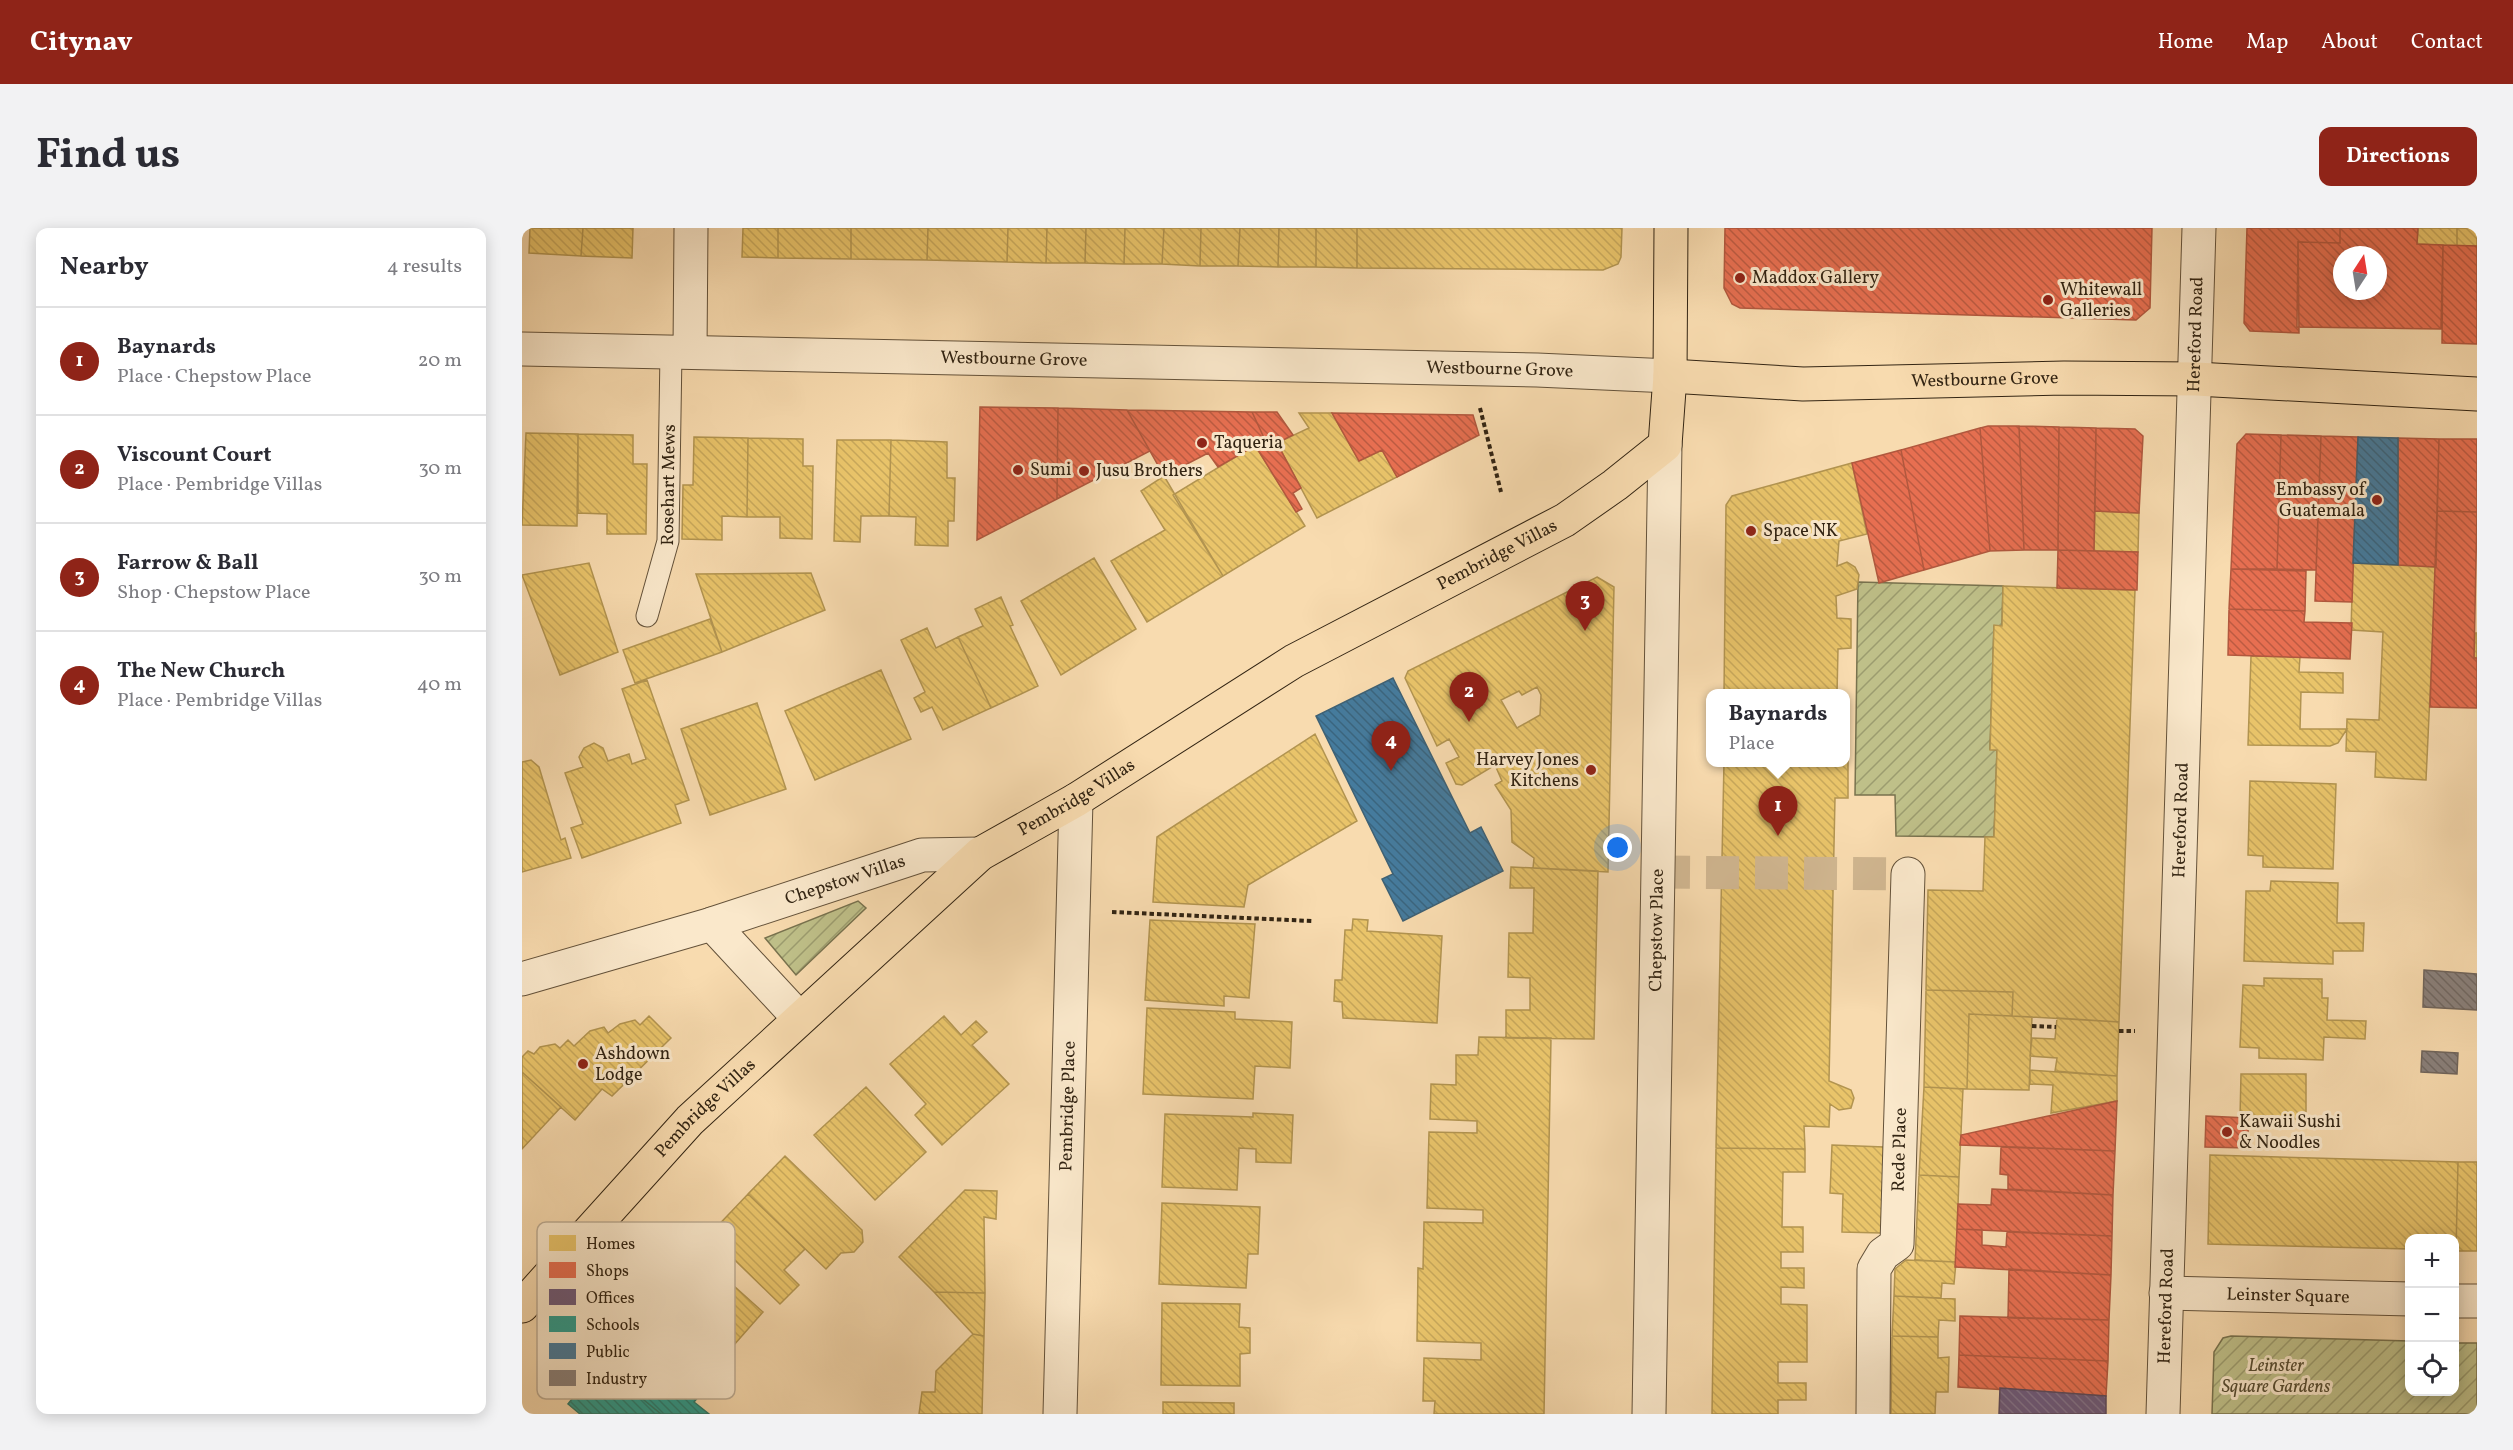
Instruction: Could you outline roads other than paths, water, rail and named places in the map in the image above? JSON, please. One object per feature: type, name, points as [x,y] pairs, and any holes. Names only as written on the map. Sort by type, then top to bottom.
[{"type":"main road","points":[[1665,445],[1670,376],[1671,228]]},
{"type":"main road","name":"Westbourne Grove","points":[[1670,376],[1803,384],[2088,377],[2477,394]]},
{"type":"main road","name":"Pembridge Villas","points":[[598,1222],[690,1120],[980,854],[1076,800],[1293,661],[1565,520],[1616,485],[1665,445]]},
{"type":"main road","name":"Pembridge Villas","points":[[522,1306],[537,1289]]},
{"type":"street","points":[[681,351],[691,228]]},
{"type":"street","name":"Hereford Road","points":[[2163,1414],[2199,228]]},
{"type":"street","name":"Westbourne Grove","points":[[522,349],[1537,370],[1670,376]]},
{"type":"street","name":"Chepstow Place","points":[[1649,1414],[1665,445]]},
{"type":"street","name":"Pembridge Place","points":[[1060,1414],[1076,800]]},
{"type":"street","name":"Chepstow Villas","points":[[522,980],[712,924],[922,855],[980,854]]},
{"type":"street","name":"Rede Place","points":[[1873,1414],[1874,1269],[1883,1254],[1897,1244],[1908,874]]},
{"type":"street","points":[[712,924],[799,1018]]},
{"type":"street","name":"Leinster Square","points":[[2166,1293],[2405,1299]]},
{"type":"street","points":[[2459,1300],[2477,1301]]},
{"type":"lane","name":"Rosehart Mews","points":[[647,616],[668,541],[681,351]]},
{"type":"tunnel","points":[[1657,872],[1908,874]]},
{"type":"place","name":"Maddox Gallery","points":[[1740,278]]},
{"type":"place","name":"Whitewall Galleries","points":[[2048,300]]},
{"type":"place","name":"Taqueria","points":[[1202,443]]},
{"type":"place","name":"Sumi","points":[[1018,470]]},
{"type":"place","name":"Jusu Brothers","points":[[1084,471]]},
{"type":"place","name":"Embassy of Guatemala","points":[[2377,500]]},
{"type":"place","name":"Space NK","points":[[1751,531]]},
{"type":"place","name":"Farrow & Ball","points":[[1585,631]]},
{"type":"place","name":"Viscount Court","points":[[1469,722]]},
{"type":"place","name":"Harvey Jones Kitchens","points":[[1591,770]]},
{"type":"place","name":"The New Church","points":[[1391,771]]},
{"type":"place","name":"Baynards","points":[[1778,836]]},
{"type":"place","name":"Ashdown Lodge","points":[[583,1064]]},
{"type":"place","name":"Kawaii Sushi & Noodles","points":[[2227,1132]]},
{"type":"park label","name":"Leinster Square Gardens","points":[[2276,1376]]}]
